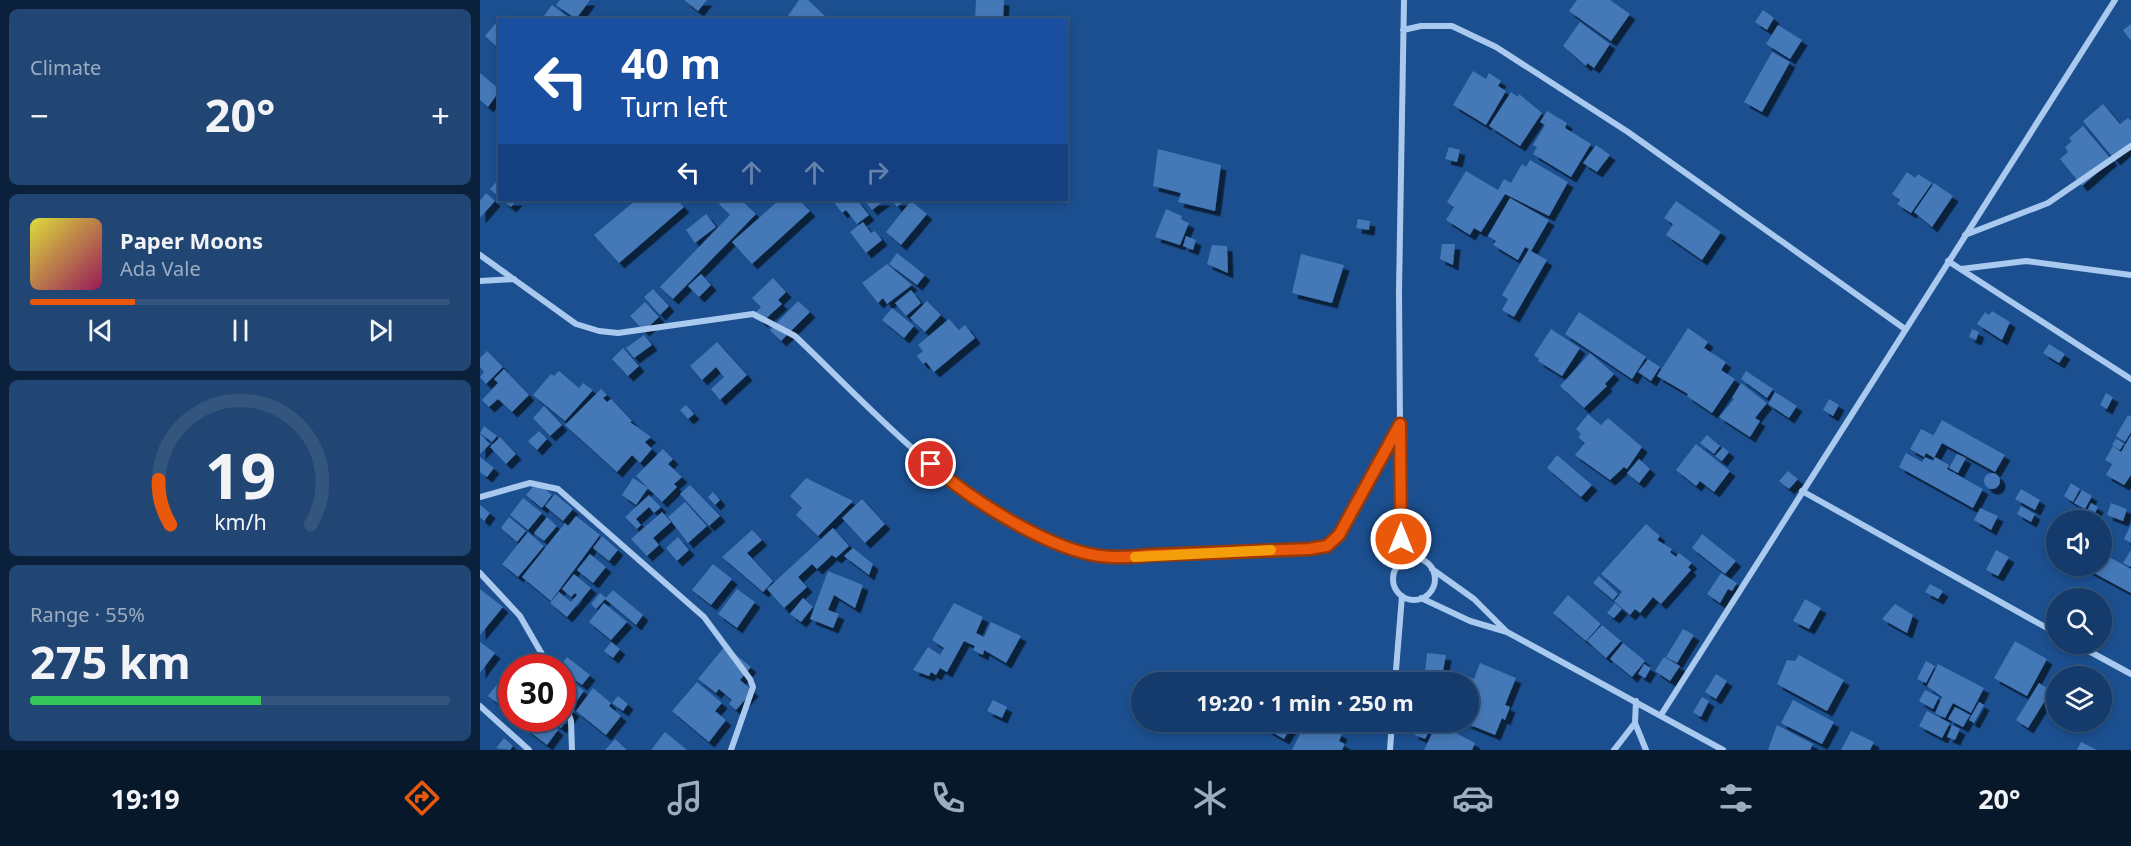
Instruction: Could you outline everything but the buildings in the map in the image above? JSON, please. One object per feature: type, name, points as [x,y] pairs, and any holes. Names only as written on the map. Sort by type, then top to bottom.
[{"type":"street","points":[[1404,0],[1399,291],[1401,562],[1393,579],[1397,591],[1402,596],[1414,600],[1421,598],[1432,590],[1434,576],[1432,569]]},
{"type":"street","points":[[1660,715],[2115,0]]},
{"type":"street","points":[[1403,30],[1421,26],[1452,26],[1496,46],[1628,132],[1905,329]]},
{"type":"street","points":[[1965,235],[2048,203],[2131,146]]},
{"type":"street","points":[[480,255],[576,324],[599,331],[618,333],[753,314],[776,324],[795,336],[948,480],[1022,527],[1069,548],[1097,556],[1126,558],[1327,546],[1348,523],[1369,478],[1400,424]]},
{"type":"street","points":[[1948,261],[2131,379]]},
{"type":"street","points":[[1961,269],[2026,261],[2131,275]]},
{"type":"street","points":[[480,281],[514,279]]},
{"type":"street","points":[[480,497],[530,483],[558,489],[704,617],[750,678],[753,687],[731,750]]},
{"type":"street","points":[[1802,491],[2046,627]]},
{"type":"street","points":[[1401,562],[1407,559],[1421,560],[1474,599],[1507,632]]},
{"type":"street","points":[[480,573],[520,615],[542,654]]},
{"type":"street","points":[[1396,672],[1402,596]]},
{"type":"street","points":[[1421,598],[1470,621],[1507,632],[1723,750]]},
{"type":"street","points":[[2094,654],[2131,674]]},
{"type":"street","points":[[1636,701],[1635,723],[1646,750]]},
{"type":"street","points":[[480,706],[529,750]]},
{"type":"street","points":[[1614,750],[1635,723]]},
{"type":"street","points":[[571,732],[572,750]]},
{"type":"street","points":[[1390,750],[1391,732]]},
{"type":"slow traffic","points":[[1135,557],[1271,550]]},
{"type":"route","points":[[931,464],[948,480],[1022,527],[1069,548],[1097,556],[1126,558],[1205,552],[1309,549],[1327,546],[1348,523],[1369,478],[1400,424],[1401,539]]}]
